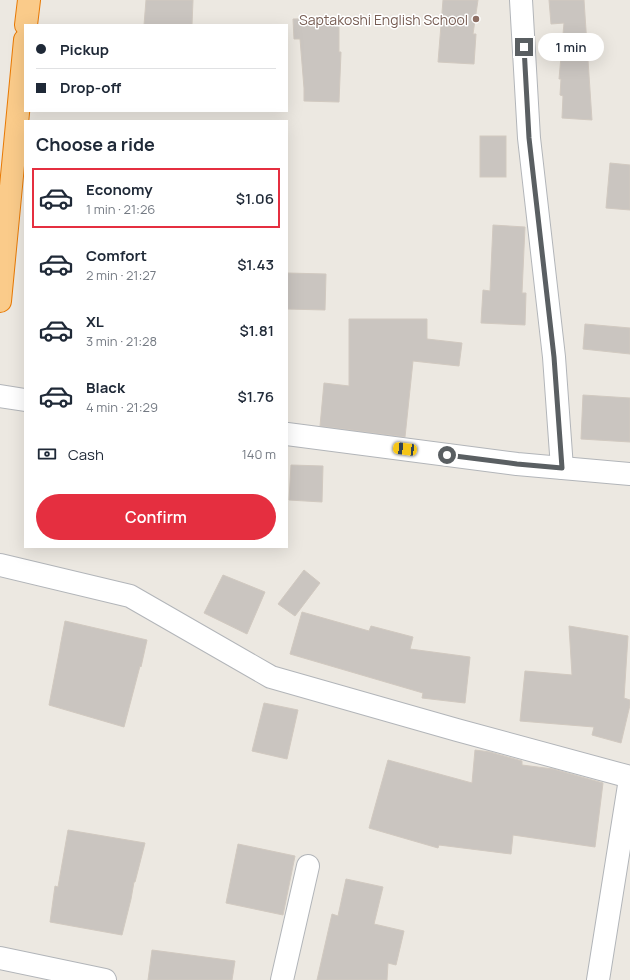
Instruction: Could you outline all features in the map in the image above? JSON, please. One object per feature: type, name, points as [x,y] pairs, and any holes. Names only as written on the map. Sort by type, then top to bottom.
[{"type":"highway","points":[[26,24],[29,0]]},
{"type":"highway","points":[[0,302],[1,279],[24,57]]},
{"type":"street","points":[[521,0],[529,138],[554,357],[562,468]]},
{"type":"street","points":[[0,396],[24,400]]},
{"type":"street","points":[[288,434],[517,464],[630,474]]},
{"type":"street","points":[[0,565],[130,596],[271,677],[630,778],[598,980]]},
{"type":"street","points":[[282,980],[308,866]]},
{"type":"street","points":[[0,958],[105,980]]},
{"type":"building","points":[[146,0],[193,0],[192,24],[144,24]]},
{"type":"building","points":[[443,0],[478,0],[473,34],[476,34],[474,64],[438,62]]},
{"type":"building","points":[[549,0],[584,0],[592,120],[562,118],[563,96],[560,95],[561,79],[559,79],[564,23],[551,24]]},
{"type":"building","points":[[339,18],[339,52],[341,52],[339,102],[304,101],[300,39],[294,39],[293,19]]},
{"type":"building","points":[[480,136],[506,136],[506,177],[480,177]]},
{"type":"building","points":[[610,163],[630,165],[630,210],[606,208]]},
{"type":"building","points":[[493,225],[525,227],[522,293],[526,293],[525,325],[481,323],[483,290],[490,291]]},
{"type":"building","points":[[288,273],[326,274],[325,310],[288,309]]},
{"type":"building","points":[[349,319],[427,319],[427,339],[462,343],[459,366],[413,361],[405,437],[320,426],[324,383],[349,386]]},
{"type":"building","points":[[585,324],[630,328],[630,354],[583,349]]},
{"type":"building","points":[[583,395],[630,398],[630,442],[581,439]]},
{"type":"building","points":[[291,465],[323,466],[322,502],[289,500]]},
{"type":"building","points":[[304,570],[320,583],[295,616],[278,604]]},
{"type":"building","points":[[223,575],[265,592],[247,634],[204,613]]},
{"type":"building","points":[[302,612],[369,631],[371,626],[413,637],[410,649],[470,657],[465,703],[422,698],[423,693],[290,654]]},
{"type":"building","points":[[65,621],[147,640],[124,727],[49,705]]},
{"type":"building","points":[[569,626],[628,636],[624,698],[630,700],[630,705],[621,743],[592,735],[594,727],[520,721],[525,671],[572,675]]},
{"type":"building","points":[[264,703],[298,710],[287,759],[252,751]]},
{"type":"building","points":[[475,750],[490,752],[522,761],[522,765],[553,769],[603,783],[595,847],[513,835],[511,854],[439,845],[438,848],[369,828],[388,760],[472,783]]},
{"type":"building","points":[[68,830],[145,843],[134,882],[122,935],[50,922],[55,886],[58,887]]},
{"type":"building","points":[[238,844],[295,856],[283,915],[226,903]]},
{"type":"building","points":[[346,879],[383,887],[374,924],[404,931],[396,965],[388,963],[387,980],[317,980],[332,914],[338,916]]},
{"type":"building","points":[[152,950],[235,961],[232,980],[148,980]]},
{"type":"place","name":"Saptakoshi English School","points":[[476,19]]},
{"type":"route","points":[[447,455],[562,468],[554,357],[529,138],[524,47]]}]
